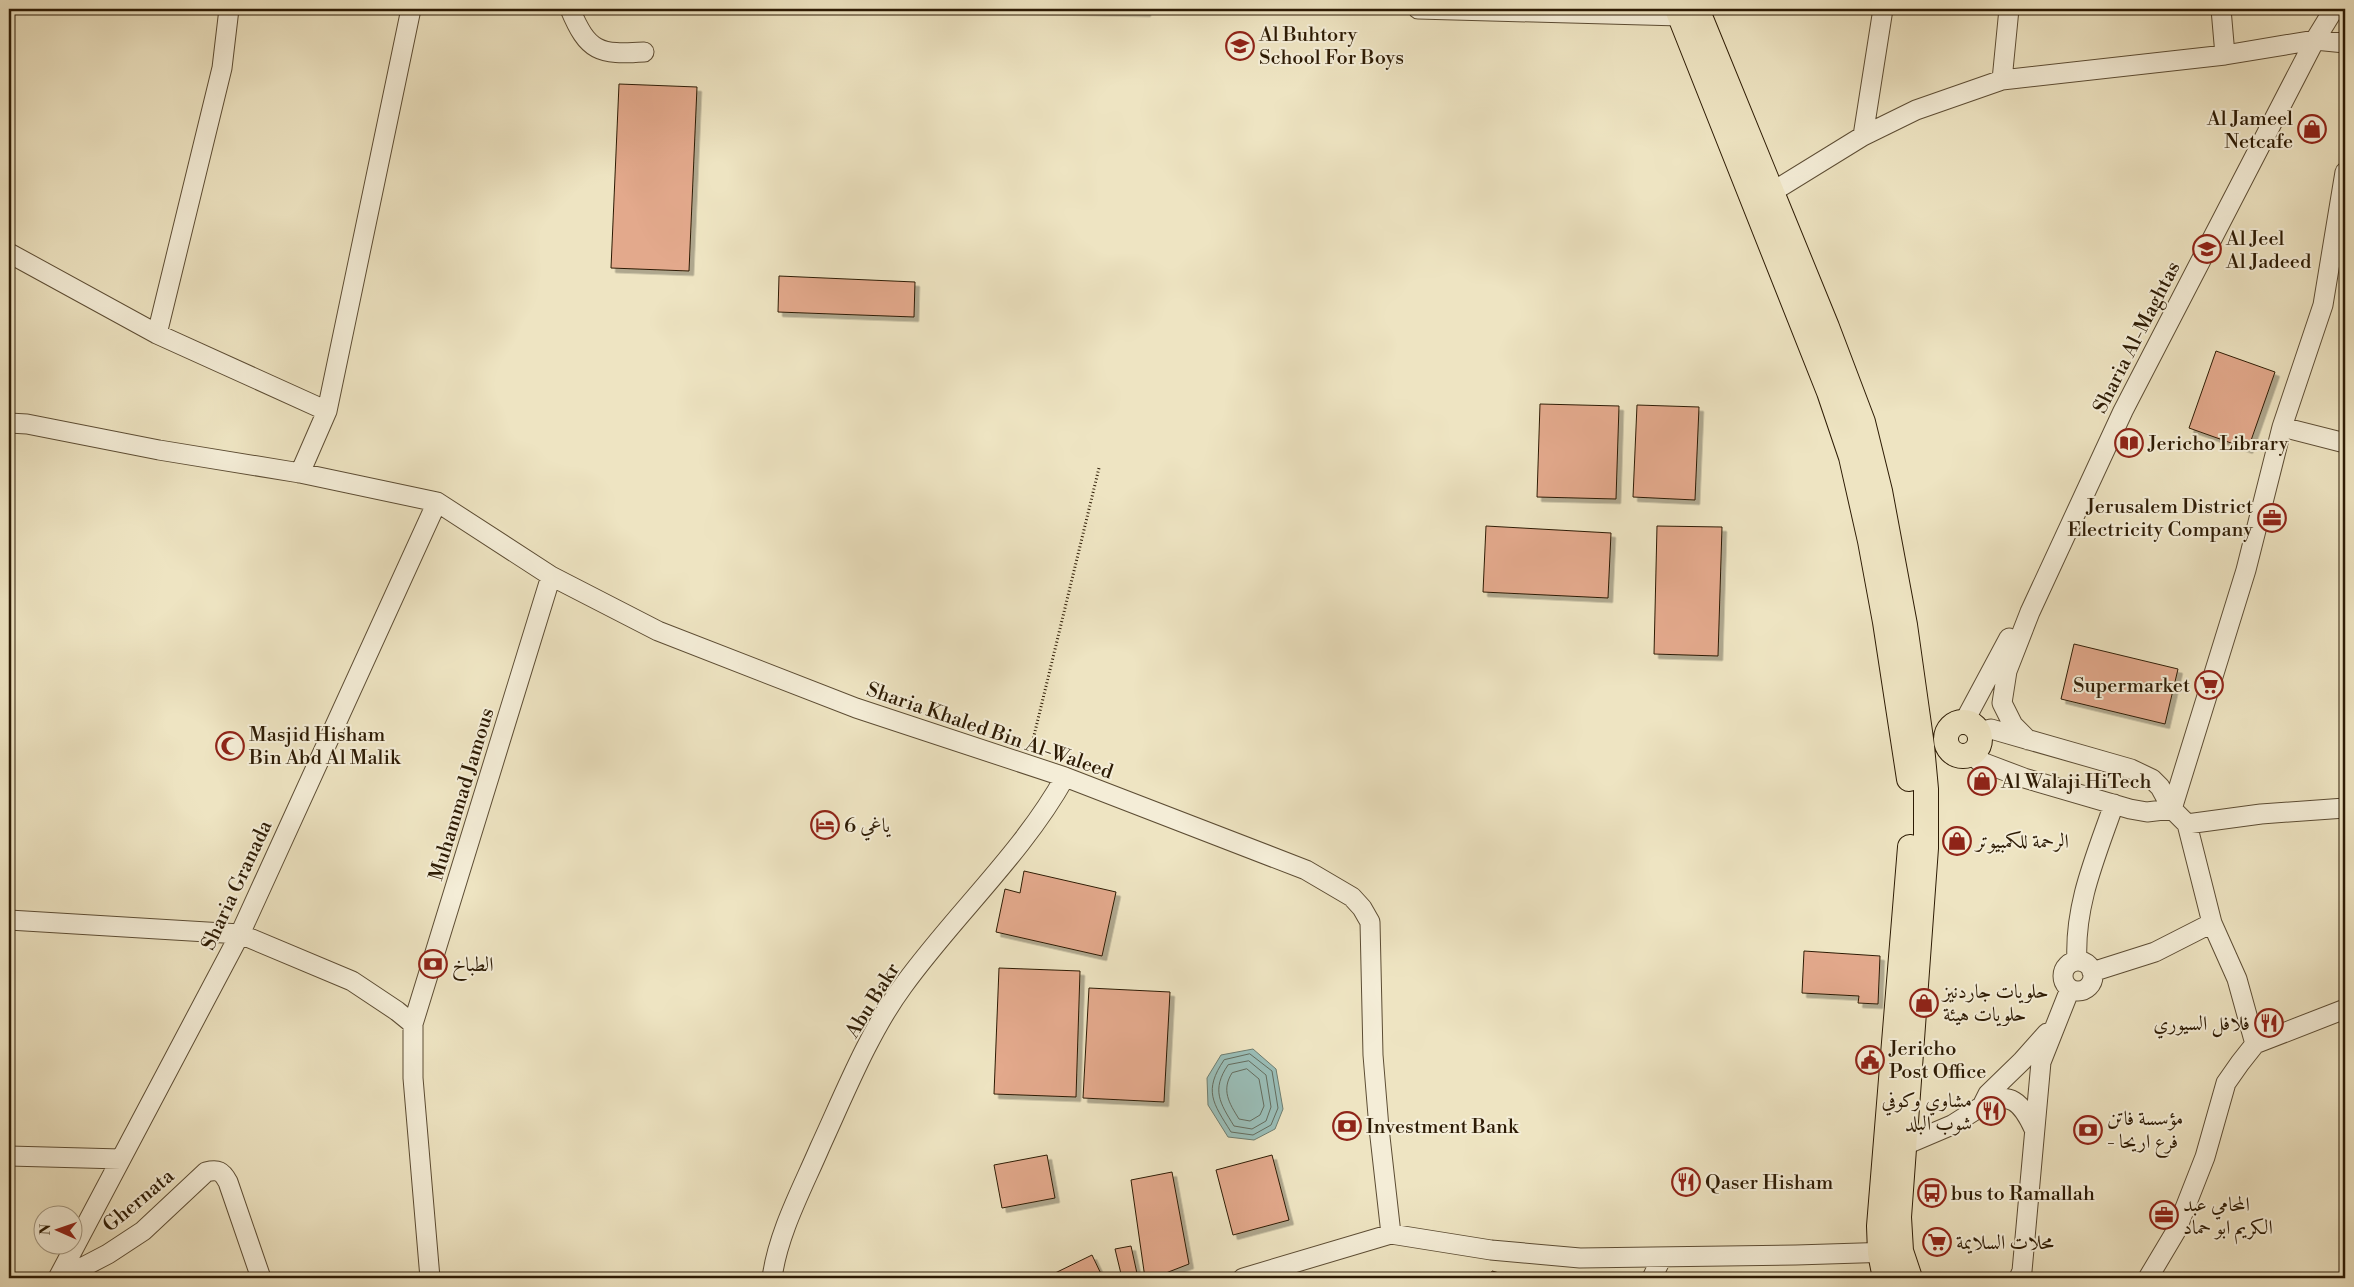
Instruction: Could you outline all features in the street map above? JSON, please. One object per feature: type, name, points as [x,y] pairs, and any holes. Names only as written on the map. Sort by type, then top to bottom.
[{"type":"main road","points":[[1684,11],[1772,192],[1827,327],[1862,422],[1880,491],[1905,625],[1913,747],[1909,776],[1910,842],[1879,1226],[1890,1252],[1910,1278]]},
{"type":"main road","points":[[1684,11],[1825,382],[1851,457],[1913,747],[1926,789],[1926,848],[1899,1217],[1885,1278]]},
{"type":"main road","points":[[1913,747],[1946,742],[1949,728],[1956,723],[1973,734]]},
{"type":"street","points":[[157,334],[222,68],[229,9]]},
{"type":"street","points":[[300,473],[327,411],[411,9]]},
{"type":"street","points":[[570,9],[588,41],[597,49],[613,54],[644,52]]},
{"type":"street","points":[[1418,9],[1684,11]]},
{"type":"street","points":[[1863,136],[1883,9]]},
{"type":"street","points":[[2002,80],[2009,9]]},
{"type":"street","points":[[2221,9],[2225,55]]},
{"type":"street","name":"Sharia Al-Maghtas","points":[[2004,710],[2002,703],[2004,684],[2030,612],[2123,411],[2315,40],[2334,9]]},
{"type":"street","points":[[1772,192],[1863,136],[1916,110],[2002,80],[2225,55],[2315,40],[2345,43]]},
{"type":"street","points":[[2172,809],[2246,570],[2282,427],[2323,305],[2344,196],[2345,172]]},
{"type":"street","points":[[9,253],[157,334],[327,411]]},
{"type":"street","name":"Sharia Khaled Bin Al-Waleed","points":[[9,423],[27,424],[159,450],[300,473],[437,502],[551,576],[658,631],[746,667],[856,708],[1066,777],[1306,870],[1352,897],[1362,908],[1370,922],[1373,1055],[1391,1234]]},
{"type":"street","points":[[2282,427],[2345,443]]},
{"type":"street","name":"Sharia Granada","points":[[60,1278],[240,934],[437,502]]},
{"type":"street","name":"Muhammad Jamous","points":[[430,1278],[413,1078],[413,1024],[551,576]]},
{"type":"street","name":"Sharia Al-Maghtas","points":[[1973,734],[2006,644],[2030,612]]},
{"type":"street","points":[[1973,734],[2004,710],[2013,725],[2028,740]]},
{"type":"street","points":[[1973,734],[1991,729],[2005,732],[2131,769],[2152,779],[2160,787],[2172,809],[2187,824],[2212,923],[2237,980],[2255,1044]]},
{"type":"street","points":[[1992,766],[1986,754],[1986,748],[1992,737],[2005,732]]},
{"type":"street","points":[[1973,734],[1979,761],[1992,766],[2024,778],[2147,812],[2172,809]]},
{"type":"street","name":"Abu Bakr","points":[[772,1278],[774,1261],[806,1179],[844,1095],[902,987],[1010,857],[1049,806],[1066,777]]},
{"type":"street","points":[[2077,961],[2076,938],[2080,905],[2114,804]]},
{"type":"street","points":[[2187,824],[2261,814],[2345,808]]},
{"type":"street","points":[[9,920],[240,934],[352,981],[383,1001],[413,1024]]},
{"type":"street","points":[[2092,972],[2155,952],[2212,923]]},
{"type":"street","points":[[2077,961],[2087,964],[2092,972],[2092,982],[2080,991],[2070,989],[2064,982],[2063,973],[2068,964],[2077,961]]},
{"type":"street","points":[[2019,1278],[2022,1271],[2041,1062],[2070,989]]},
{"type":"street","points":[[2148,1278],[2176,1231],[2206,1157],[2226,1084],[2255,1044],[2345,1009]]},
{"type":"street","points":[[1982,1106],[1988,1094],[2022,1061],[2057,1021]]},
{"type":"street","points":[[1884,1161],[1905,1144],[1952,1125],[1995,1098],[2006,1098],[2018,1104],[2026,1113],[2034,1129]]},
{"type":"street","points":[[9,1156],[121,1159]]},
{"type":"street","name":"Ghernata","points":[[60,1278],[108,1254],[143,1231],[206,1172],[216,1170],[223,1173],[228,1182],[261,1278]]},
{"type":"street","points":[[1244,1278],[1391,1234],[1491,1250],[1580,1258],[1890,1252]]},
{"type":"street","points":[[1652,1278],[1662,1257]]},
{"type":"path","points":[[1029,764],[1099,468]]},
{"type":"water","points":[[1253,1049],[1276,1069],[1283,1109],[1275,1129],[1254,1140],[1228,1137],[1208,1105],[1207,1078],[1221,1055]]},
{"type":"building","points":[[988,9],[1146,9],[1146,12]]},
{"type":"building","points":[[619,84],[697,87],[689,271],[611,268]]},
{"type":"building","points":[[779,276],[915,282],[914,317],[778,312]]},
{"type":"building","points":[[2216,351],[2275,372],[2248,449],[2189,428]]},
{"type":"building","points":[[1540,404],[1619,406],[1616,499],[1537,497]]},
{"type":"building","points":[[1637,405],[1699,407],[1695,500],[1633,497]]},
{"type":"building","points":[[1486,526],[1611,533],[1608,598],[1483,592]]},
{"type":"building","points":[[1657,526],[1722,527],[1718,656],[1654,654]]},
{"type":"building","points":[[2074,644],[2178,669],[2165,724],[2061,699]]},
{"type":"building","points":[[1024,871],[1116,892],[1102,956],[996,932],[1005,889],[1020,893]]},
{"type":"building","points":[[1804,951],[1880,956],[1878,1004],[1858,1003],[1859,996],[1802,993]]},
{"type":"building","points":[[999,968],[1080,971],[1076,1097],[994,1094]]},
{"type":"building","points":[[1089,988],[1170,992],[1164,1102],[1083,1098]]},
{"type":"building","points":[[1047,1155],[1055,1198],[1002,1208],[994,1165]]},
{"type":"building","points":[[1272,1155],[1289,1220],[1233,1235],[1216,1170]]},
{"type":"building","points":[[1172,1172],[1189,1264],[1153,1278],[1145,1278],[1131,1180]]},
{"type":"building","points":[[1131,1246],[1138,1278],[1122,1278],[1115,1249]]},
{"type":"building","points":[[1092,1255],[1103,1278],[1052,1278],[1051,1275]]},
{"type":"building","points":[[1492,1271],[1507,1275],[1506,1278],[1490,1278]]},
{"type":"building","points":[[1709,1274],[1709,1278],[1664,1278],[1664,1277]]},
{"type":"place","name":"Al Buhtory School For Boys","points":[[1240,46]]},
{"type":"place","name":"Al Jameel Netcafe","points":[[2312,129]]},
{"type":"place","name":"Al Jeel Al Jadeed","points":[[2207,249]]},
{"type":"place","name":"Jericho Library","points":[[2129,443]]},
{"type":"place","name":"Jerusalem District Electricity Company","points":[[2272,518]]},
{"type":"place","name":"Supermarket","points":[[2209,685]]},
{"type":"place","name":"Masjid Hisham Bin Abd Al Malik","points":[[230,746]]},
{"type":"place","name":"Al Walaji HiTech","points":[[1982,781]]},
{"type":"place","name":"ياغي 6","points":[[825,825]]},
{"type":"place","name":"الرحمة للكمبيوتر","points":[[1957,841]]},
{"type":"place","name":"الطباخ","points":[[433,964]]},
{"type":"place","name":"حلويات جاردنيز حلويات هيئة","points":[[1924,1003]]},
{"type":"place","name":"فلافل السيوري","points":[[2269,1023]]},
{"type":"place","name":"Jericho Post Office","points":[[1870,1060]]},
{"type":"place","name":"مشاوي وكوفي شوب البلد","points":[[1991,1111]]},
{"type":"place","name":"Investment Bank","points":[[1347,1126]]},
{"type":"place","name":"مؤسسة فاتن - فرع اريحا","points":[[2088,1130]]},
{"type":"place","name":"Qaser Hisham","points":[[1686,1182]]},
{"type":"place","name":"bus to Ramallah","points":[[1932,1193]]},
{"type":"place","name":"المحامي عبد الكريم ابو حماد","points":[[2164,1215]]},
{"type":"place","name":"محلات السلايمة","points":[[1937,1242]]}]
